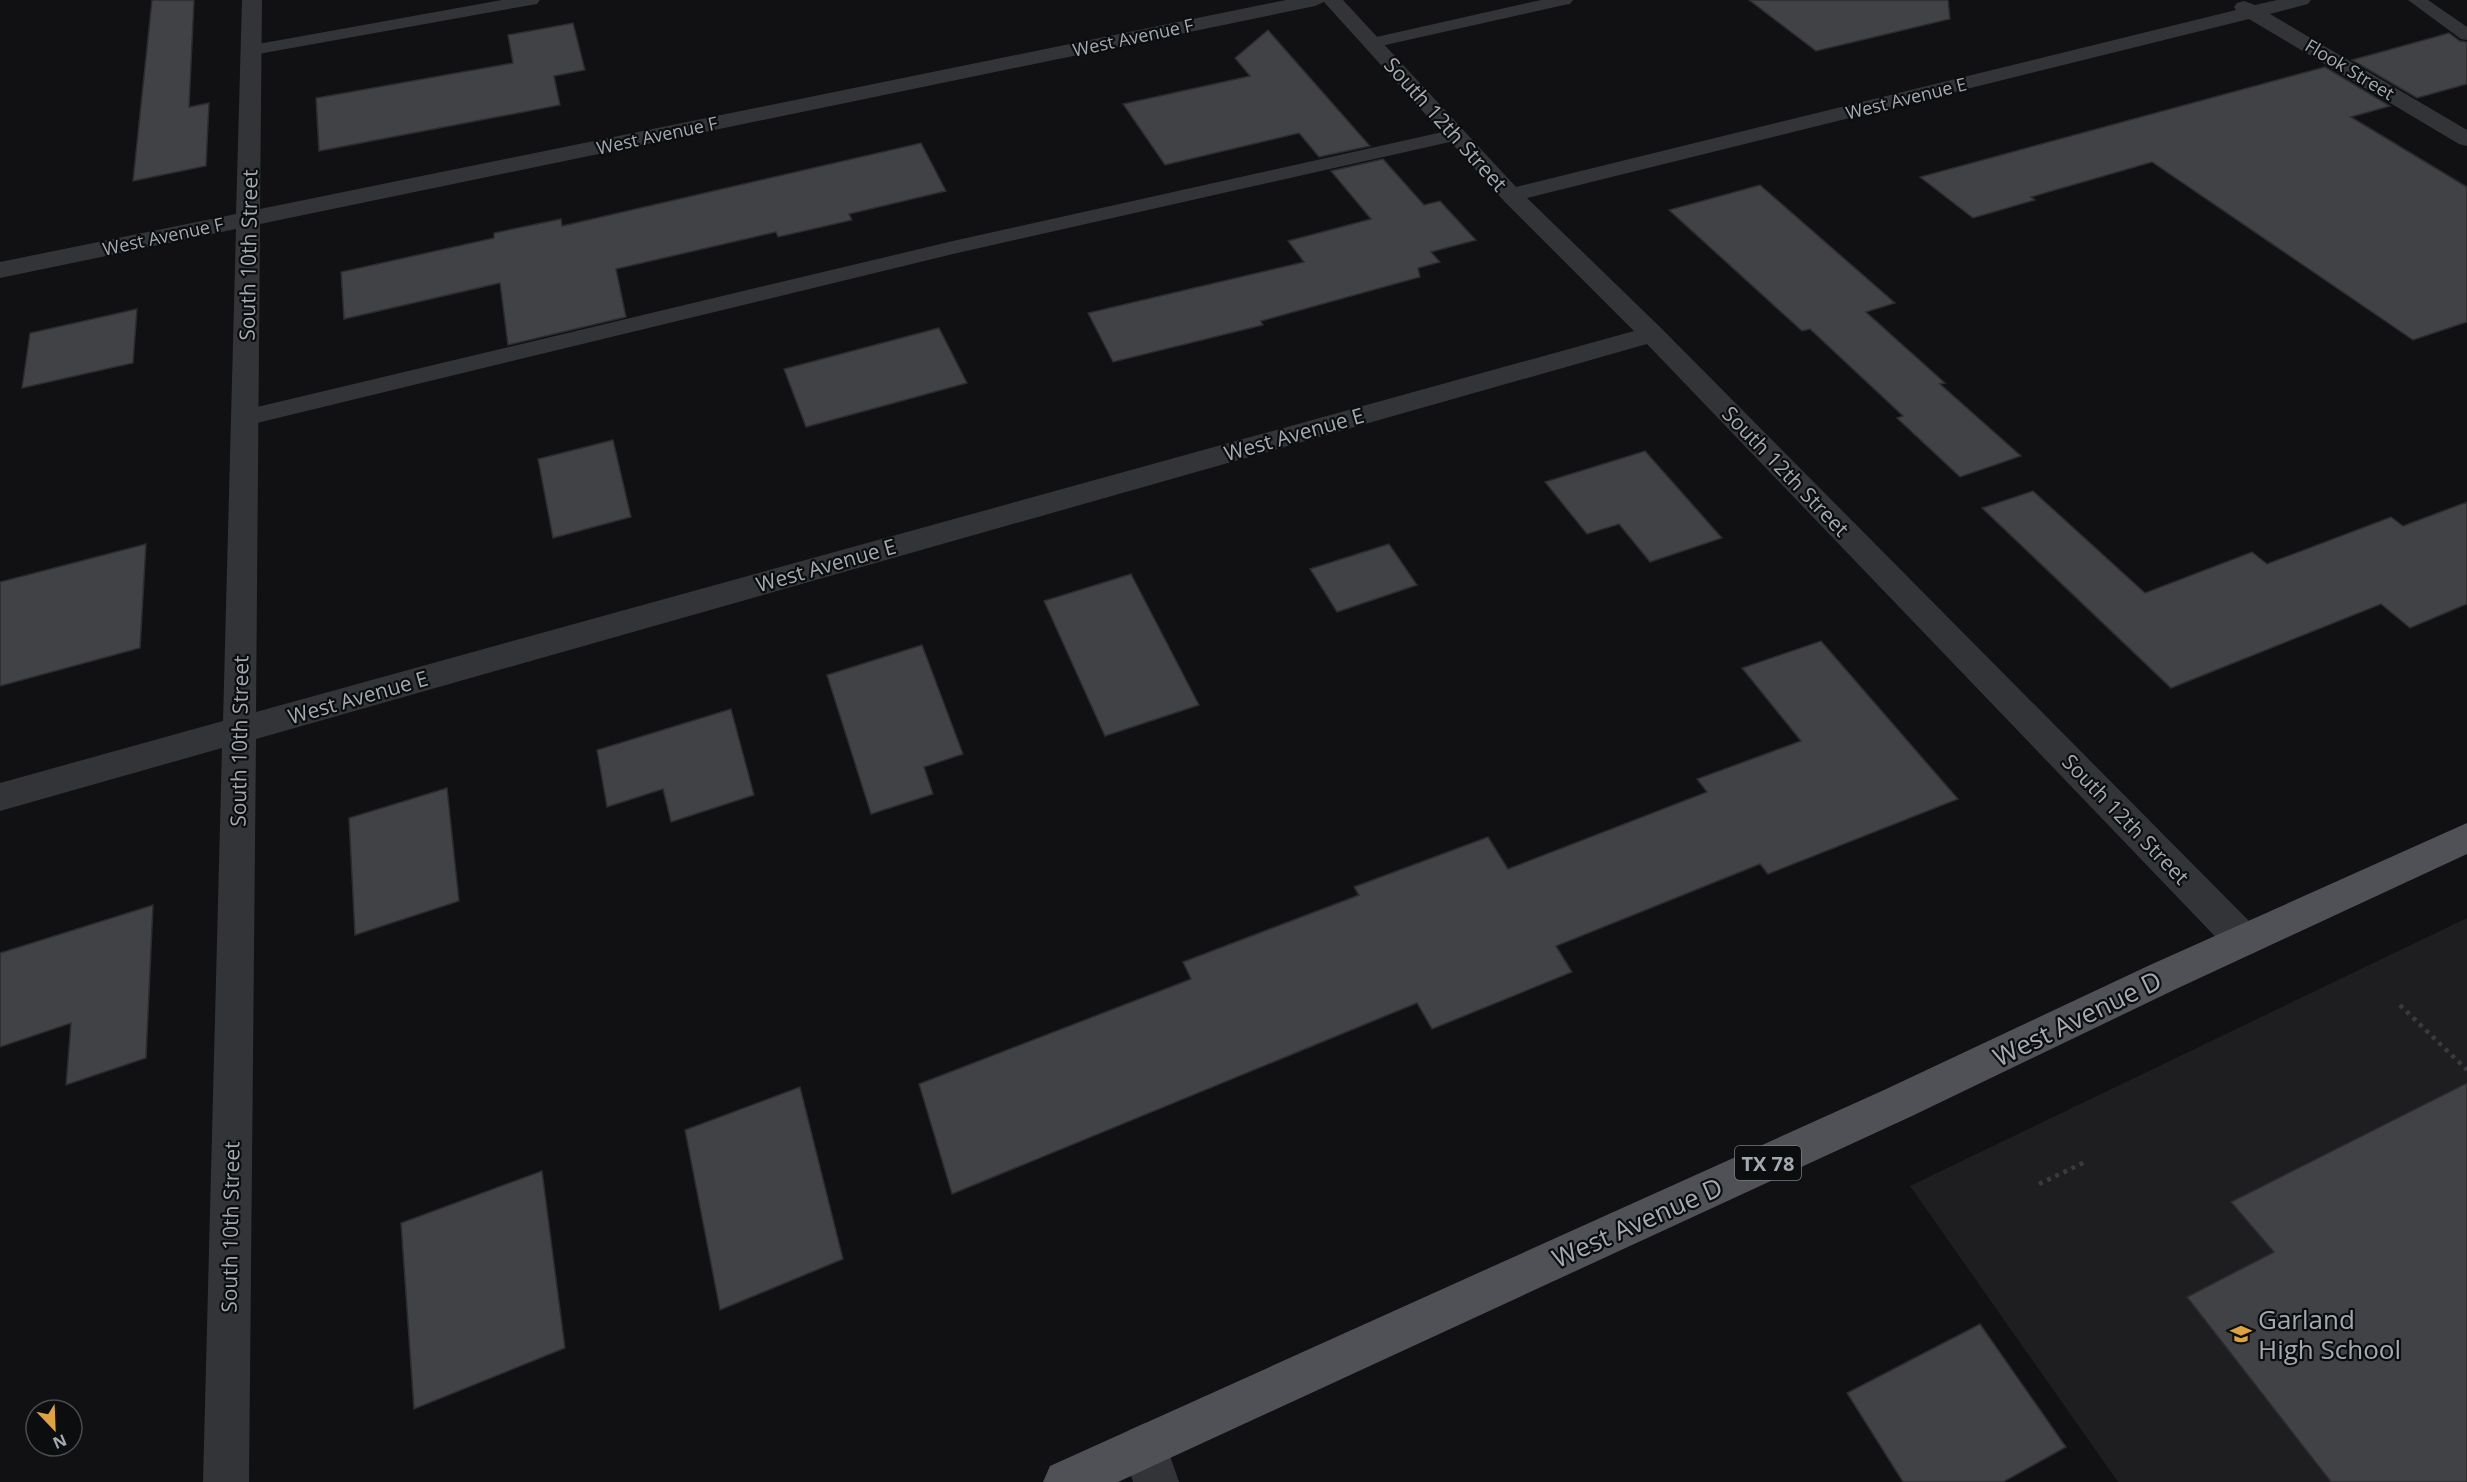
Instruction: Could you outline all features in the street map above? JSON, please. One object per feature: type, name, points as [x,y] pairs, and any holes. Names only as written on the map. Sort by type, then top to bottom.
[{"type":"main road","name":"West Avenue D","points":[[1066,1482],[1151,1464],[1915,1095],[2243,940],[2467,838]]},
{"type":"street","name":"South 10th Street","points":[[226,1482],[252,0]]},
{"type":"street","name":"West Avenue F","points":[[0,270],[1314,0]]},
{"type":"street","name":"South 12th Street","points":[[1332,0],[1511,195],[1652,334],[2243,940]]},
{"type":"street","name":"Flook Street","points":[[2232,0],[2467,139]]},
{"type":"street","name":"West Avenue E","points":[[1511,195],[2301,0]]},
{"type":"street","name":"West Avenue E","points":[[0,797],[1652,334]]},
{"type":"lane","points":[[252,50],[531,0]]},
{"type":"lane","points":[[1372,43],[1564,0]]},
{"type":"lane","points":[[2417,0],[2467,35]]},
{"type":"lane","points":[[245,418],[1134,205],[1456,135]]},
{"type":"path","points":[[2400,1005],[2467,1070]]},
{"type":"path","points":[[2039,1184],[2085,1162]]},
{"type":"shaded area","name":"Garland High School","points":[[2467,918],[2467,1482],[2118,1482],[1910,1186]]},
{"type":"building","points":[[152,0],[194,0],[189,107],[209,103],[206,166],[133,181]]},
{"type":"building","points":[[1749,0],[1948,0],[1950,19],[1816,51]]},
{"type":"building","points":[[573,23],[585,70],[554,76],[560,105],[319,151],[316,98],[513,63],[508,35]]},
{"type":"building","points":[[1268,30],[1370,146],[1319,157],[1299,133],[1165,165],[1123,104],[1250,76],[1235,58]]},
{"type":"building","points":[[2449,33],[2460,41],[2467,42],[2467,84],[2417,98],[2352,60]]},
{"type":"building","points":[[2325,67],[2390,106],[2351,117],[2467,187],[2467,322],[2413,340],[2152,162],[2031,197],[2035,200],[1973,218],[1920,177]]},
{"type":"building","points":[[921,143],[946,191],[849,214],[852,220],[778,237],[776,232],[616,269],[626,317],[508,345],[500,283],[344,319],[341,272],[494,238],[494,233],[561,219],[562,226]]},
{"type":"building","points":[[1383,159],[1424,205],[1440,201],[1476,240],[1431,252],[1440,262],[1418,268],[1420,277],[1261,321],[1263,325],[1113,362],[1088,313],[1304,262],[1288,241],[1371,219],[1331,171]]},
{"type":"building","points":[[1760,185],[1895,303],[1866,312],[1945,383],[1940,384],[2021,456],[1960,477],[1897,418],[1903,416],[1810,329],[1802,331],[1669,210]]},
{"type":"building","points":[[137,309],[133,363],[22,388],[30,333]]},
{"type":"building","points":[[939,328],[967,383],[806,427],[784,369]]},
{"type":"building","points":[[613,440],[631,517],[553,538],[538,459]]},
{"type":"building","points":[[1645,451],[1722,538],[1650,562],[1619,524],[1587,534],[1545,482]]},
{"type":"building","points":[[2033,491],[2145,593],[2252,552],[2267,564],[2391,517],[2403,526],[2467,502],[2467,604],[2410,628],[2381,604],[2171,688],[1982,508]]},
{"type":"building","points":[[146,544],[140,648],[0,686],[0,582]]},
{"type":"building","points":[[1389,544],[1417,585],[1337,612],[1310,569]]},
{"type":"building","points":[[1131,574],[1199,705],[1105,736],[1044,601]]},
{"type":"building","points":[[1821,641],[1958,799],[1768,874],[1760,864],[1556,946],[1572,972],[1432,1029],[1417,1003],[952,1194],[919,1084],[1191,979],[1183,962],[1359,895],[1354,887],[1488,837],[1508,869],[1707,792],[1697,779],[1801,741],[1742,668]]},
{"type":"building","points":[[922,645],[963,754],[924,767],[933,794],[871,814],[827,675]]},
{"type":"building","points":[[731,709],[754,795],[671,822],[663,789],[607,807],[597,750]]},
{"type":"building","points":[[447,788],[459,901],[355,935],[349,818]]},
{"type":"building","points":[[153,905],[146,1058],[66,1085],[71,1023],[0,1047],[0,953]]},
{"type":"building","name":"Garland High School","points":[[2467,1083],[2467,1482],[2331,1482],[2187,1297],[2274,1252],[2231,1202]]},
{"type":"building","points":[[800,1087],[843,1259],[720,1310],[685,1130]]},
{"type":"building","points":[[542,1171],[565,1348],[414,1409],[401,1223]]},
{"type":"building","points":[[1980,1324],[2066,1447],[2003,1482],[1903,1482],[1847,1393]]},
{"type":"place","name":"Garland High School","points":[[2241,1334]]}]
